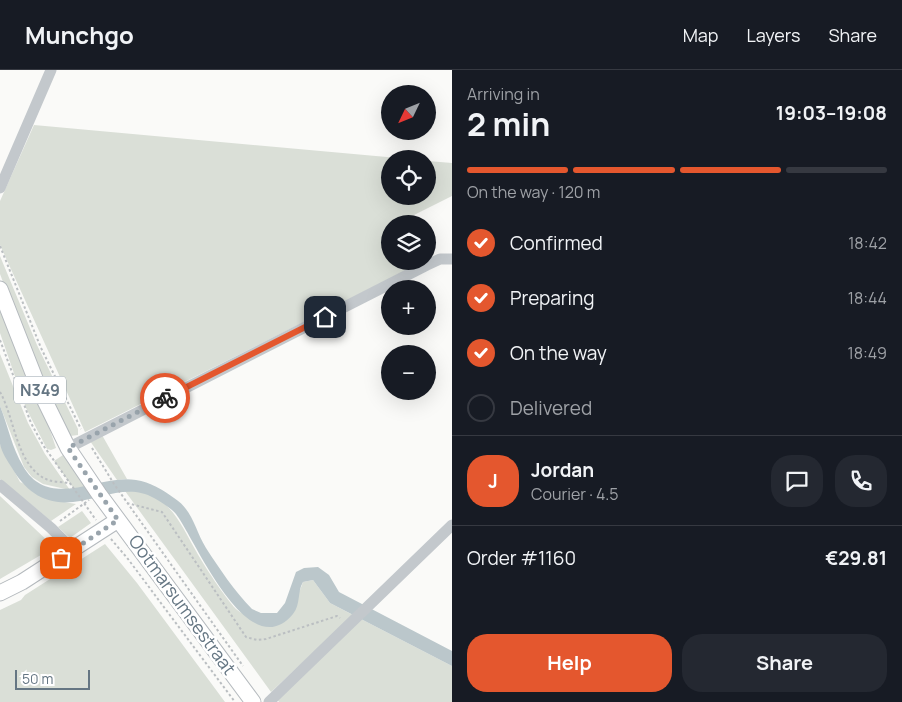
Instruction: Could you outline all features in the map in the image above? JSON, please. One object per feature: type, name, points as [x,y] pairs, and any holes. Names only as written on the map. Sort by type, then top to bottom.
[{"type":"main road","name":"N349","points":[[0,289],[40,391],[68,448]]},
{"type":"main road","name":"Ootmarsumsestraat","points":[[68,448],[118,520],[253,702]]},
{"type":"main road","points":[[0,593],[22,582],[74,550],[118,520]]},
{"type":"street","points":[[0,188],[51,70]]},
{"type":"street","points":[[68,448],[427,265],[440,259],[452,259]]},
{"type":"street","points":[[0,485],[74,550]]},
{"type":"street","points":[[269,702],[452,525]]},
{"type":"path","name":"Ootmarsumsestraat","points":[[0,246],[41,348],[86,439],[127,503],[246,670]]},
{"type":"path","name":"Ootmarsumsestraat","points":[[0,340],[31,422],[50,457],[83,504],[128,559],[235,702]]},
{"type":"path","points":[[0,392],[6,402],[28,462],[46,479],[68,483]]},
{"type":"path","points":[[127,503],[162,512],[246,636],[256,640],[284,635],[337,616],[353,621]]},
{"type":"path","points":[[51,528],[83,504]]},
{"type":"shaded area","points":[[34,125],[381,156],[381,205],[434,205],[414,215],[381,215],[381,270],[407,270],[387,280],[381,280],[381,283],[85,432],[0,245],[0,201]]},
{"type":"shaded area","points":[[436,162],[452,163],[452,196],[436,204]]},
{"type":"shaded area","points":[[0,256],[37,345],[78,429],[78,435],[70,436],[67,431],[26,343],[0,274]]},
{"type":"shaded area","points":[[0,311],[50,430],[56,448],[51,450],[47,449],[26,408],[0,333]]},
{"type":"shaded area","points":[[0,354],[28,423],[45,454],[70,490],[43,484],[32,477],[24,467],[0,406]]},
{"type":"shaded area","points":[[0,406],[19,459],[34,480],[47,487],[61,489],[122,479],[136,480],[156,487],[180,503],[190,514],[202,541],[216,564],[233,588],[252,609],[261,613],[277,613],[285,603],[296,572],[304,568],[318,567],[329,575],[339,592],[452,651],[452,666],[330,603],[313,580],[303,582],[293,614],[276,626],[258,625],[241,613],[225,594],[176,514],[169,507],[144,494],[134,492],[114,493],[73,502],[63,502],[45,499],[30,490],[17,476],[1,447]]},
{"type":"shaded area","points":[[102,435],[127,479],[117,480],[90,441]]},
{"type":"shaded area","points":[[0,444],[20,482],[64,502],[76,504],[51,521],[0,479]]},
{"type":"shaded area","points":[[63,455],[86,487],[74,489],[54,461]]},
{"type":"shaded area","points":[[125,491],[151,495],[170,509],[220,589],[236,609],[243,614],[271,625],[300,590],[303,582],[313,580],[330,603],[353,615],[271,692]]},
{"type":"shaded area","points":[[0,496],[51,544],[46,552],[0,579]]},
{"type":"shaded area","points":[[82,511],[91,523],[70,538],[58,527]]},
{"type":"shaded area","points":[[105,544],[137,583],[225,702],[0,702],[0,610],[21,600],[25,595]]},
{"type":"shaded area","points":[[361,619],[452,666],[452,702],[279,702],[277,699]]},
{"type":"way so far","points":[[61,558],[118,520],[68,448],[165,398]]},
{"type":"route","points":[[165,398],[325,317]]}]
